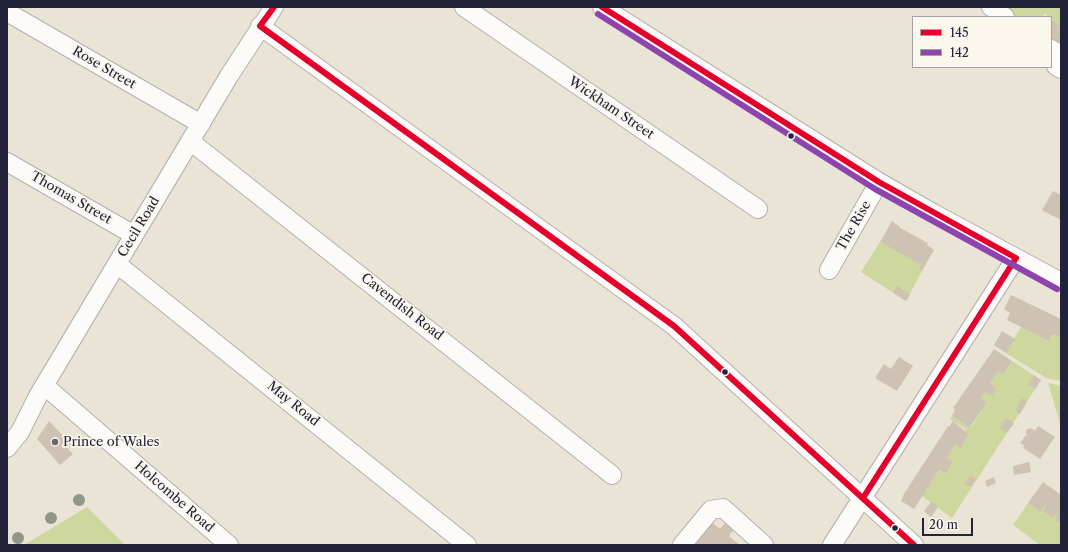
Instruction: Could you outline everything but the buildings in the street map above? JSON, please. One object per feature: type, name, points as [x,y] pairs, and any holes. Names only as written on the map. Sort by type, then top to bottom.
[{"type":"street","name":"Cecil Road","points":[[7,448],[20,432],[45,386],[200,124],[260,26],[274,7]]},
{"type":"street","name":"Wickham Street","points":[[464,7],[758,209]]},
{"type":"street","points":[[602,7],[879,182],[1061,282]]},
{"type":"street","points":[[991,7],[1004,16]]},
{"type":"street","name":"Rose Street","points":[[7,12],[200,124]]},
{"type":"street","points":[[260,26],[681,333],[914,545]]},
{"type":"street","name":"Cavendish Road","points":[[190,141],[612,474]]},
{"type":"street","name":"Thomas Street","points":[[7,162],[134,235]]},
{"type":"street","name":"The Rise","points":[[829,270],[879,182]]},
{"type":"street","points":[[832,545],[1016,258]]},
{"type":"street","name":"May Road","points":[[117,264],[467,545]]},
{"type":"street","name":"Holcombe Road","points":[[45,386],[229,545]]},
{"type":"street","points":[[682,545],[711,510],[723,508],[764,545]]},
{"type":"green space","points":[[1007,7],[1061,7],[1061,26],[1052,19],[1052,16],[1045,14],[1043,16],[1014,16],[1005,10]]},
{"type":"green space","points":[[880,242],[921,265],[918,269],[922,271],[906,301],[861,272]]},
{"type":"green space","points":[[1021,327],[1052,334],[1061,338],[1061,381],[1046,378],[1006,353]]},
{"type":"green space","points":[[1012,361],[1041,380],[952,518],[922,496],[939,470],[946,474],[953,462],[947,458],[956,444],[961,447],[969,434],[965,431],[966,429],[950,419],[952,416],[971,427],[987,402],[981,398],[985,392],[992,396],[996,389],[990,384],[998,372],[1003,375]]},
{"type":"green space","points":[[1048,383],[1061,386],[1061,423],[1060,423]]},
{"type":"green space","points":[[1028,503],[1040,512],[1046,504],[1043,511],[1053,518],[1058,512],[1059,513],[1055,520],[1061,524],[1061,545],[1040,545],[1013,525]]},
{"type":"green space","points":[[87,507],[125,545],[24,545]]},
{"type":"transit line","name":"145","points":[[274,7],[260,26],[674,326],[914,545]]},
{"type":"transit line","name":"145","points":[[602,7],[879,182],[1016,258],[863,498]]},
{"type":"transit line","name":"142","points":[[598,14],[875,189],[1057,289]]},
{"type":"place","name":"Prince of Wales","points":[[55,442]]}]
